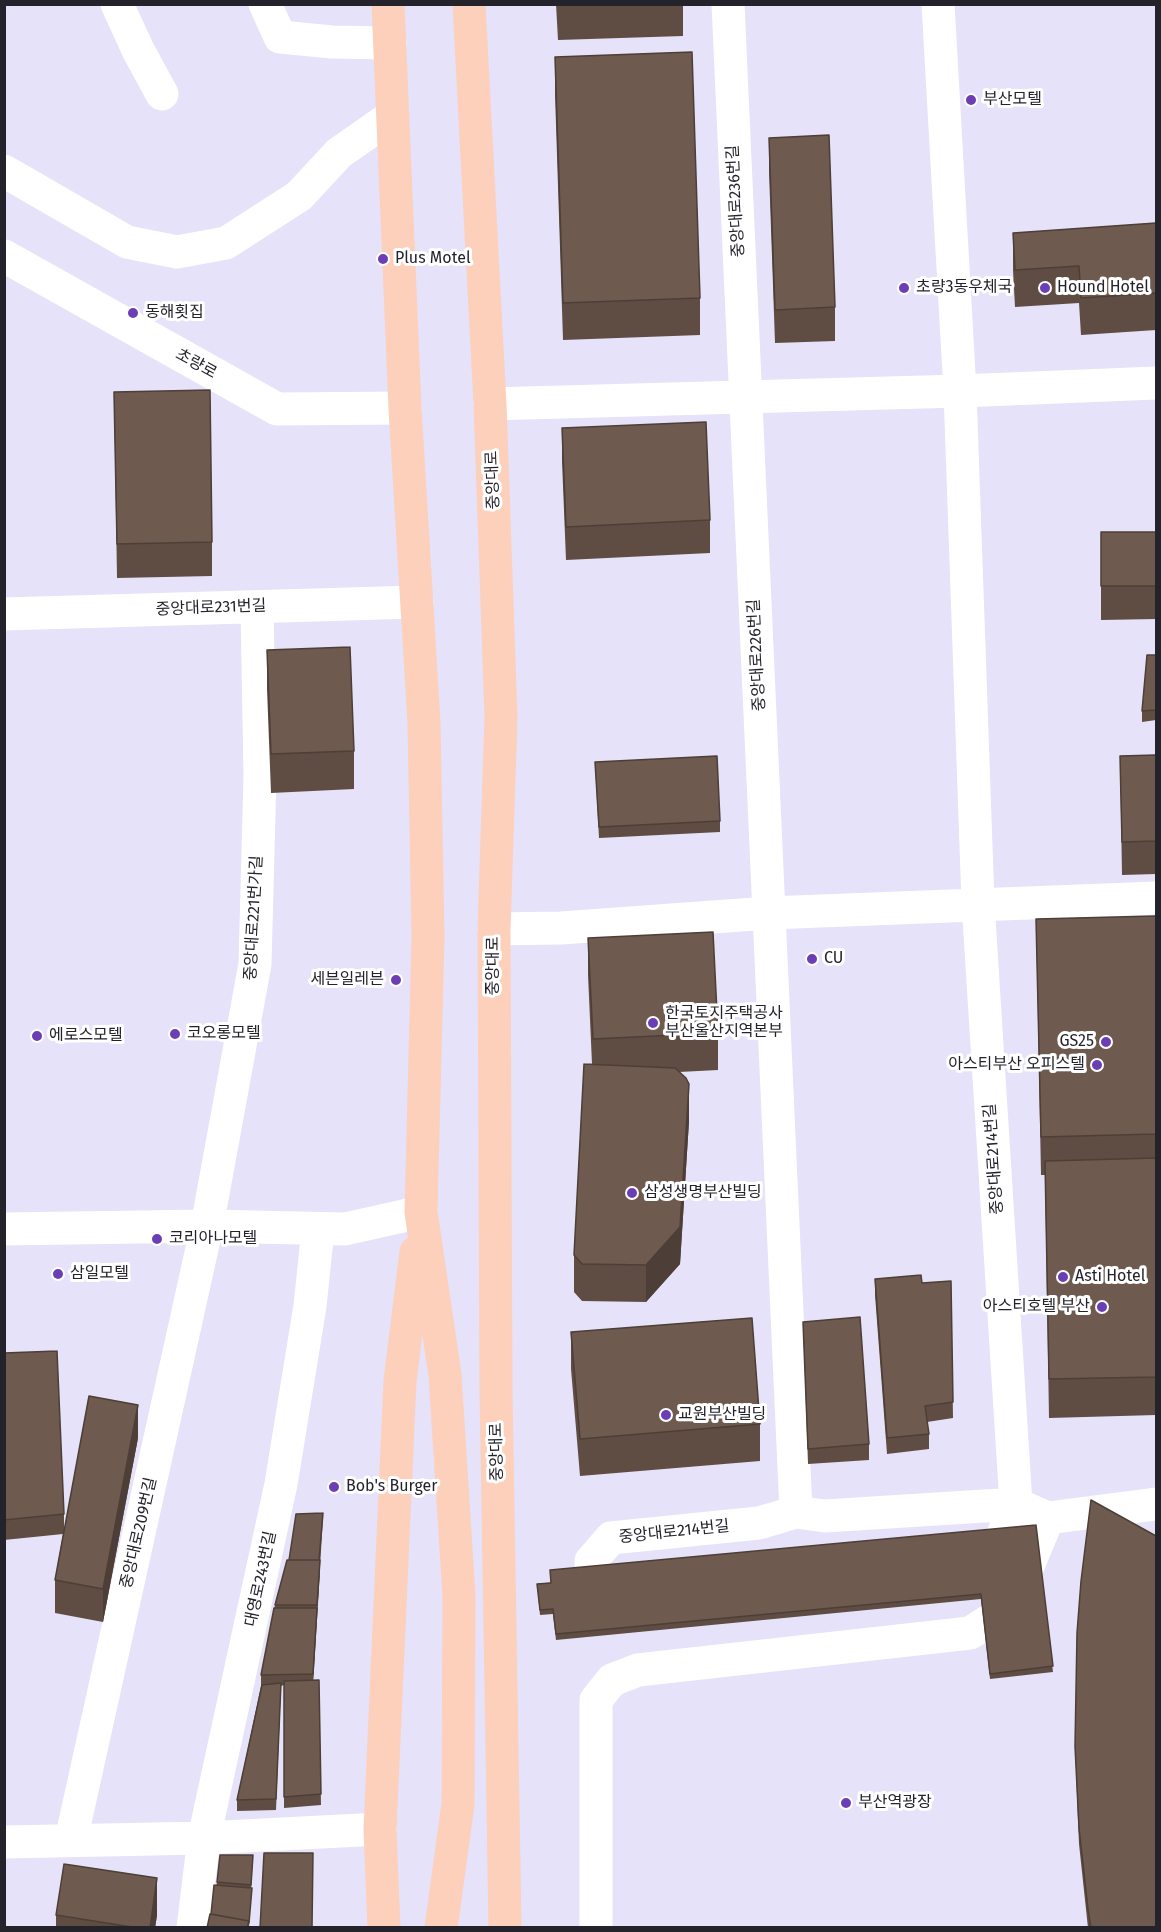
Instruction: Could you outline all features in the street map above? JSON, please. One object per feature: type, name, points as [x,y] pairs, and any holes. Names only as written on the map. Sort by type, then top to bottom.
[{"type":"main road","points":[[384,1928],[380,1829],[400,1381],[421,1212],[428,937],[424,723],[405,408],[388,4]]},
{"type":"main road","name":"중앙대로","points":[[469,4],[490,405],[501,717],[494,929],[496,1389],[505,1928]]},
{"type":"main road","points":[[421,1212],[445,1375],[459,1596],[458,1804],[441,1928]]},
{"type":"street","points":[[117,4],[162,94]]},
{"type":"street","points":[[265,4],[280,38],[390,44]]},
{"type":"street","name":"중앙대로236번길","points":[[728,4],[745,398]]},
{"type":"street","points":[[938,4],[960,391],[978,903]]},
{"type":"street","points":[[4,171],[127,242],[177,252],[226,243],[299,196],[339,153],[392,116]]},
{"type":"street","name":"초량로","points":[[4,256],[277,409],[405,408]]},
{"type":"street","points":[[490,405],[1156,383]]},
{"type":"street","name":"중앙대로226번길","points":[[745,398],[769,913]]},
{"type":"street","name":"중앙대로231번길","points":[[4,614],[417,602]]},
{"type":"street","name":"중앙대로221번가길","points":[[207,1226],[255,964],[260,776],[257,607]]},
{"type":"street","points":[[494,929],[561,928],[769,913],[1156,897]]},
{"type":"street","name":"중앙대로214번길","points":[[953,1574],[974,1572],[1001,1539],[1016,1504],[978,903]]},
{"type":"street","points":[[769,913],[796,1512],[825,1516],[1016,1504],[1048,1518],[1156,1504]]},
{"type":"street","points":[[4,1229],[207,1226],[345,1229],[421,1212]]},
{"type":"street","name":"중앙대로209번길","points":[[70,1840],[207,1226]]},
{"type":"street","name":"대영로243번길","points":[[193,1928],[204,1838],[282,1484],[310,1306],[318,1229]]},
{"type":"street","name":"중앙대로214번길","points":[[634,1603],[611,1605],[592,1586],[591,1561],[611,1538],[759,1523],[796,1512]]},
{"type":"street","points":[[596,1928],[596,1700],[612,1680],[638,1670],[970,1633],[1011,1607],[1048,1518]]},
{"type":"street","points":[[4,1842],[204,1838],[380,1829]]},
{"type":"building","points":[[692,52],[700,298],[563,303],[555,57]]},
{"type":"building","points":[[829,135],[835,307],[775,310],[769,138]]},
{"type":"building","points":[[1156,223],[1156,293],[1081,298],[1079,266],[1015,270],[1013,233]]},
{"type":"building","points":[[210,390],[212,542],[117,544],[114,392]]},
{"type":"building","points":[[706,422],[710,520],[566,527],[562,428]]},
{"type":"building","points":[[1101,532],[1156,532],[1156,586],[1101,586]]},
{"type":"building","points":[[350,647],[354,751],[271,754],[267,650]]},
{"type":"building","points":[[1147,655],[1156,655],[1156,710],[1142,711]]},
{"type":"building","points":[[1156,755],[1156,841],[1122,842],[1120,756]]},
{"type":"building","points":[[717,756],[720,821],[599,827],[595,762]]},
{"type":"building","name":"아스티부산 오피스텔","points":[[1156,916],[1156,1134],[1041,1137],[1036,919]]},
{"type":"building","name":"한국토지주택공사 부산울산지역본부","points":[[713,932],[718,1033],[593,1039],[588,938]]},
{"type":"building","name":"삼성생명부산빌딩","points":[[584,1064],[675,1068],[689,1084],[680,1227],[646,1265],[582,1264],[574,1255]]},
{"type":"building","name":"아스티호텔 부산","points":[[1156,1158],[1156,1377],[1049,1379],[1045,1161]]},
{"type":"building","points":[[921,1275],[922,1283],[951,1281],[953,1402],[925,1406],[929,1434],[887,1438],[875,1279]]},
{"type":"building","points":[[860,1317],[869,1444],[808,1449],[803,1322]]},
{"type":"building","name":"교원부산빌딩","points":[[752,1318],[760,1424],[580,1439],[571,1332]]},
{"type":"building","points":[[57,1351],[64,1514],[4,1520],[4,1353]]},
{"type":"building","points":[[89,1396],[138,1405],[103,1589],[55,1580]]},
{"type":"building","points":[[1091,1500],[1156,1536],[1156,1928],[1091,1928],[1088,1909],[1079,1828],[1075,1746],[1077,1633]]},
{"type":"building","points":[[323,1513],[319,1560],[289,1560],[296,1514]]},
{"type":"building","points":[[1036,1525],[1053,1666],[990,1674],[981,1594],[556,1634],[553,1609],[540,1610],[537,1584],[551,1583],[550,1570]]},
{"type":"building","points":[[287,1560],[320,1560],[317,1605],[275,1605]]},
{"type":"building","points":[[274,1608],[317,1608],[313,1674],[261,1675]]},
{"type":"building","points":[[319,1680],[321,1794],[284,1797],[284,1681]]},
{"type":"building","points":[[281,1683],[276,1799],[237,1800],[262,1685]]},
{"type":"building","points":[[264,1853],[313,1853],[312,1928],[260,1928]]},
{"type":"building","points":[[220,1855],[253,1855],[251,1885],[217,1882]]},
{"type":"building","points":[[64,1864],[157,1878],[150,1928],[56,1915]]},
{"type":"building","points":[[214,1885],[252,1888],[249,1923],[249,1921],[211,1914]]},
{"type":"building","points":[[210,1914],[249,1921],[247,1928],[207,1928]]},
{"type":"place","name":"부산모텔","points":[[971,100]]},
{"type":"place","name":"Plus Motel","points":[[383,259]]},
{"type":"place","name":"초량3동우체국","points":[[904,288]]},
{"type":"place","name":"Hound Hotel","points":[[1045,288]]},
{"type":"place","name":"동해횟집","points":[[133,313]]},
{"type":"place","name":"CU","points":[[812,959]]},
{"type":"place","name":"세븐일레븐","points":[[396,980]]},
{"type":"place","name":"한국토지주택공사 부산울산지역본부","points":[[653,1023]]},
{"type":"place","name":"코오롱모텔","points":[[175,1034]]},
{"type":"place","name":"에로스모텔","points":[[37,1036]]},
{"type":"place","name":"GS25","points":[[1106,1042]]},
{"type":"place","name":"아스티부산 오피스텔","points":[[1097,1065]]},
{"type":"place","name":"삼성생명부산빌딩","points":[[632,1193]]},
{"type":"place","name":"코리아나모텔","points":[[157,1239]]},
{"type":"place","name":"삼일모텔","points":[[58,1274]]},
{"type":"place","name":"Asti Hotel","points":[[1063,1277]]},
{"type":"place","name":"아스티호텔 부산","points":[[1102,1307]]},
{"type":"place","name":"교원부산빌딩","points":[[666,1415]]},
{"type":"place","name":"Bob's Burger","points":[[334,1487]]},
{"type":"place","name":"부산역광장","points":[[846,1803]]}]
